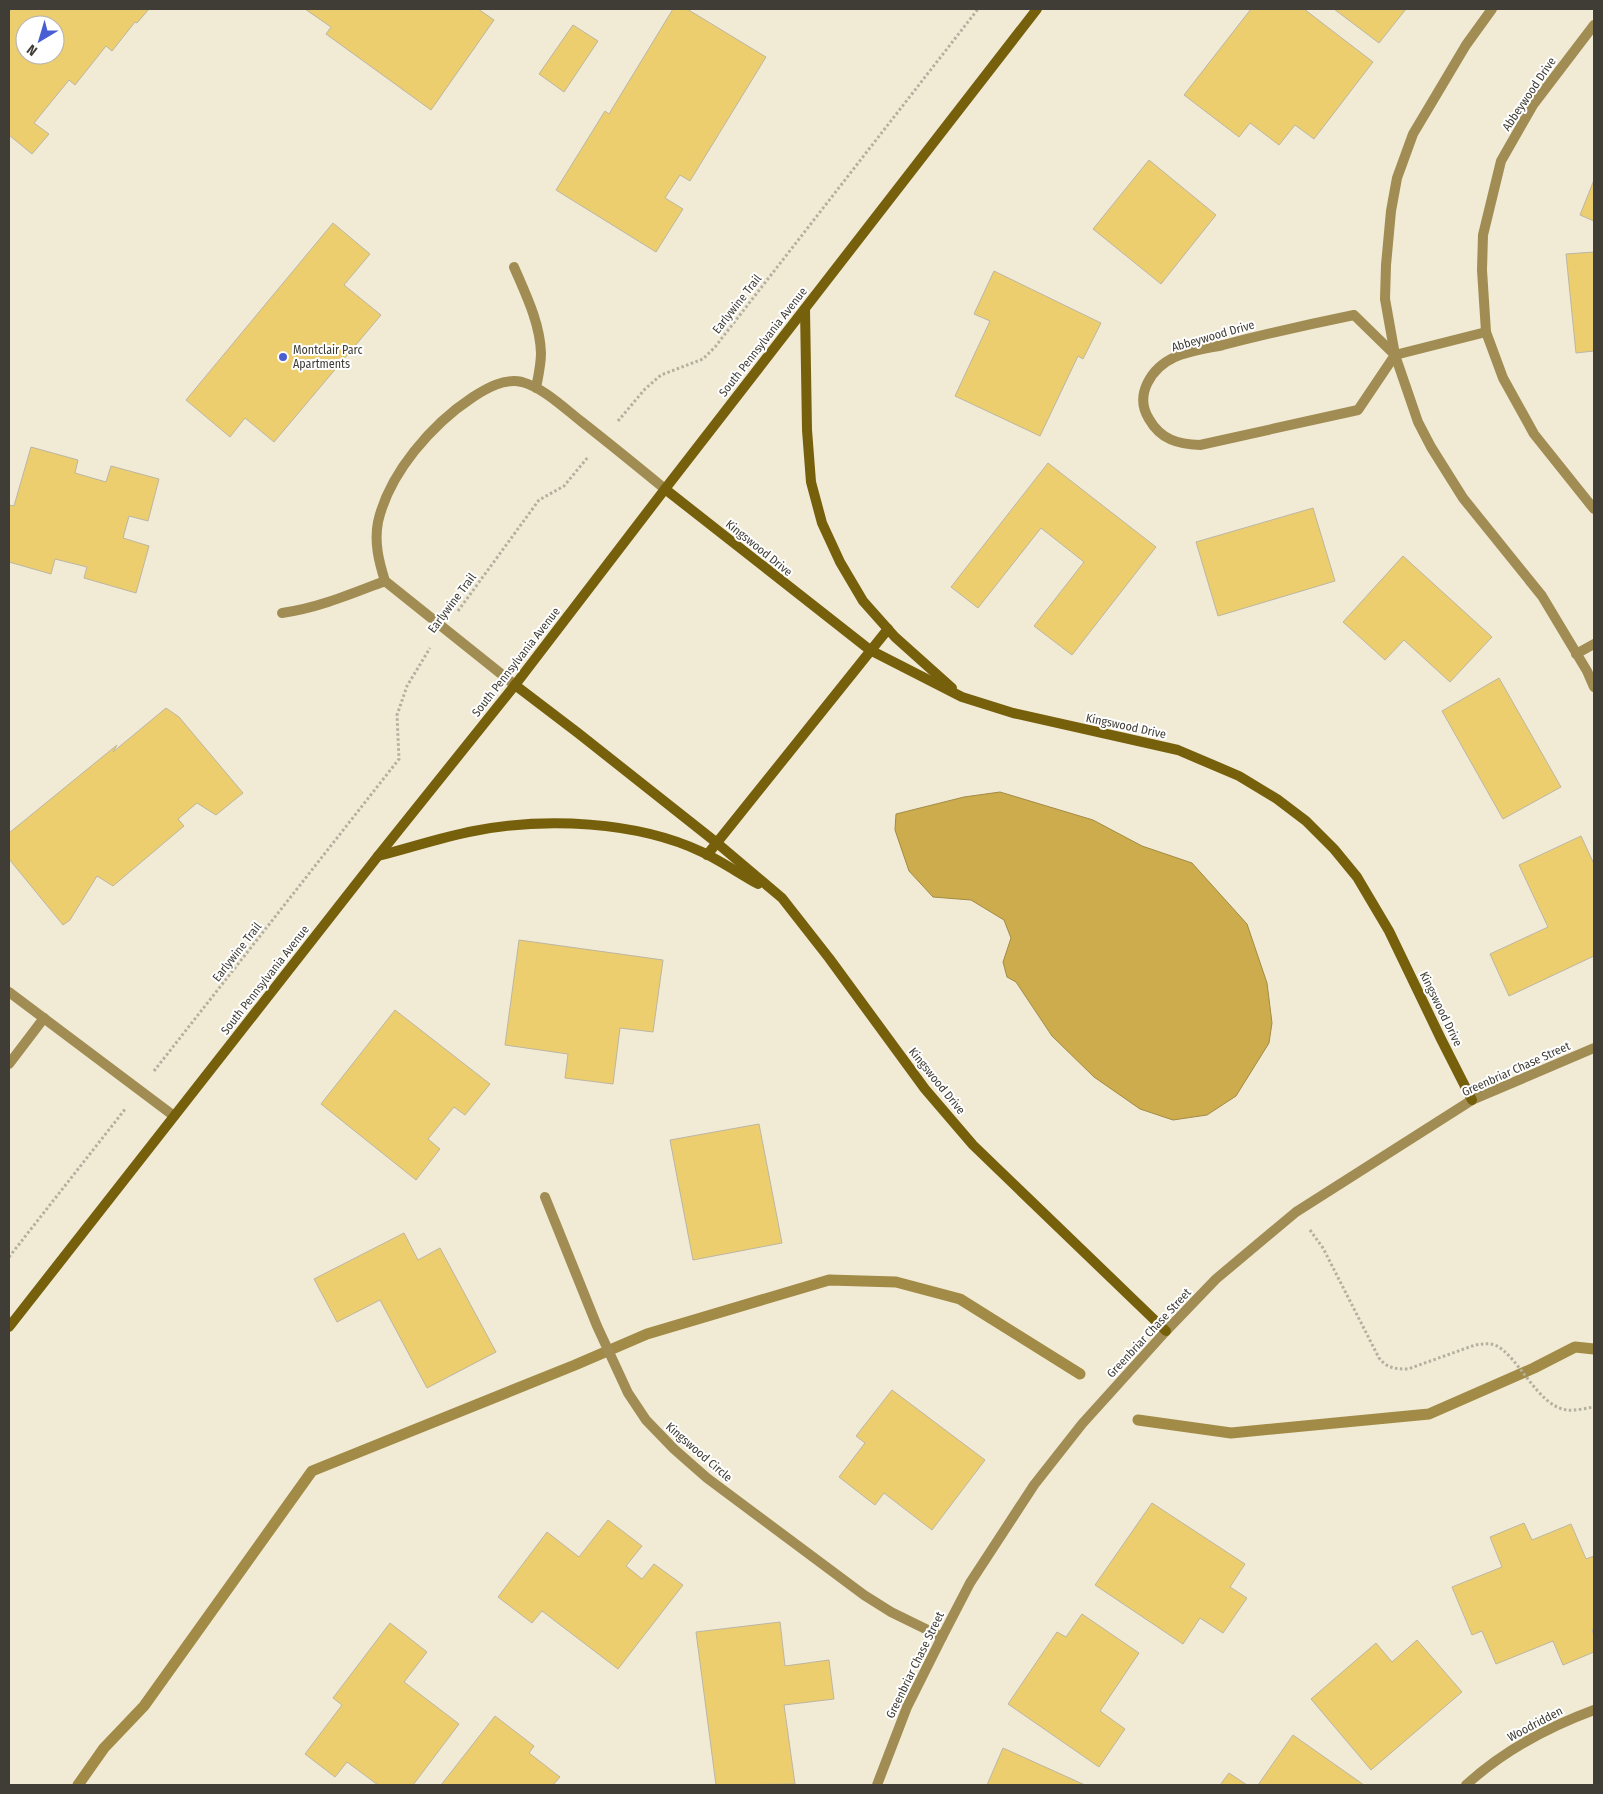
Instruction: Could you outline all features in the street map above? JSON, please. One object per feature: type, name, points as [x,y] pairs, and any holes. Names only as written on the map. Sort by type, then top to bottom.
[{"type":"main road","name":"South Pennsylvania Avenue","points":[[9,1327],[378,856],[515,685],[1037,9]]},
{"type":"main road","points":[[805,309],[807,430],[811,482],[822,523],[840,562],[863,601],[888,629],[962,698]]},
{"type":"main road","name":"Kingswood Drive","points":[[665,489],[870,650],[962,698],[1013,713],[1178,750],[1239,776],[1277,799],[1334,848],[1357,877],[1389,931],[1472,1100]]},
{"type":"main road","points":[[707,855],[888,629]]},
{"type":"main road","name":"Kingswood Drive","points":[[515,685],[717,843],[782,898],[830,958],[925,1089],[973,1144],[1166,1331]]},
{"type":"main road","points":[[378,856],[482,829],[511,825],[610,825],[657,836],[707,855],[782,898]]},
{"type":"street","name":"Abbeywood Drive","points":[[1492,9],[1466,45],[1414,134],[1398,178],[1391,211],[1385,299],[1395,355],[1418,422],[1438,460],[1463,498],[1542,596],[1587,671],[1594,687]]},
{"type":"street","name":"Abbeywood Drive","points":[[1594,25],[1533,105],[1500,161],[1483,235],[1482,270],[1486,332],[1503,378],[1534,434],[1594,509]]},
{"type":"street","points":[[514,267],[534,314],[538,332],[541,353],[536,388]]},
{"type":"street","name":"Abbeywood Drive","points":[[1354,315],[1395,355],[1358,410],[1200,445],[1180,444],[1154,428],[1146,415],[1142,398],[1146,383],[1159,368],[1175,357],[1278,331],[1354,315]]},
{"type":"street","points":[[1395,355],[1486,332]]},
{"type":"street","points":[[515,685],[386,581],[379,562],[376,544],[378,522],[397,476],[423,440],[439,423],[461,405],[482,391],[501,382],[512,380],[536,388],[553,398],[665,489]]},
{"type":"street","points":[[282,613],[322,605],[386,581]]},
{"type":"street","points":[[1576,654],[1594,644]]},
{"type":"street","points":[[9,992],[174,1116]]},
{"type":"street","points":[[9,1064],[44,1018]]},
{"type":"street","name":"Greenbriar Chase Street","points":[[877,1785],[882,1766],[907,1707],[942,1637],[970,1584],[1034,1485],[1082,1424],[1216,1279],[1296,1212],[1472,1100],[1594,1048]]},
{"type":"street","name":"Kingswood Circle","points":[[545,1197],[628,1393],[646,1420],[674,1449],[708,1478],[864,1595],[891,1612],[942,1637]]},
{"type":"street","name":"Woodridden","points":[[1466,1785],[1520,1744],[1594,1710]]},
{"type":"path","name":"Earlywine Trail","points":[[9,1257],[399,760],[397,714],[407,686],[426,653],[539,500],[564,486],[645,389],[661,375],[703,359],[715,348],[978,9]]},
{"type":"path","points":[[1296,1212],[1323,1248],[1379,1358],[1386,1366],[1408,1369],[1476,1345],[1487,1344],[1495,1346],[1506,1354],[1536,1389],[1552,1403],[1566,1410],[1594,1407]]},
{"type":"shaded area","points":[[1000,792],[1093,820],[1142,846],[1192,863],[1247,924],[1267,983],[1272,1023],[1269,1043],[1236,1096],[1207,1115],[1173,1120],[1140,1109],[1094,1077],[1052,1036],[1016,982],[1007,977],[1003,962],[1011,938],[1004,920],[971,900],[933,897],[909,871],[895,830],[896,814],[964,797]]},
{"type":"building","points":[[11,9],[149,9],[137,23],[135,22],[112,51],[106,46],[75,85],[69,80],[34,123],[49,134],[32,154],[9,135],[9,12]]},
{"type":"building","points":[[305,9],[478,9],[494,20],[431,110],[326,34],[331,27]]},
{"type":"building","points":[[673,9],[687,9],[766,57],[690,181],[680,175],[665,198],[683,209],[656,252],[556,190],[605,111],[609,114]]},
{"type":"building","points":[[1251,9],[1304,9],[1373,62],[1314,139],[1295,125],[1279,145],[1250,123],[1239,137],[1184,95]]},
{"type":"building","points":[[1334,9],[1406,9],[1379,43]]},
{"type":"building","points":[[573,25],[598,41],[564,92],[539,74]]},
{"type":"building","points":[[1149,160],[1216,215],[1161,284],[1093,229]]},
{"type":"building","points":[[1594,180],[1594,221],[1580,215]]},
{"type":"building","name":"Montclair Parc Apartments","points":[[333,223],[370,254],[344,285],[381,315],[274,442],[245,418],[230,437],[186,400]]},
{"type":"building","points":[[1594,252],[1594,351],[1576,353],[1566,254]]},
{"type":"building","points":[[994,271],[1101,323],[1083,359],[1078,356],[1040,436],[955,396],[990,321],[974,314]]},
{"type":"building","points":[[31,447],[78,460],[75,473],[106,482],[111,466],[159,479],[148,521],[129,516],[123,538],[149,546],[136,593],[84,578],[87,567],[55,559],[51,574],[9,562],[9,505],[14,506]]},
{"type":"building","points":[[1048,463],[1156,547],[1072,655],[1034,626],[1084,562],[1041,528],[978,608],[951,587]]},
{"type":"building","points":[[1313,508],[1335,581],[1218,616],[1196,542]]},
{"type":"building","points":[[1403,556],[1492,637],[1450,682],[1404,640],[1385,660],[1343,622]]},
{"type":"building","points":[[1499,678],[1561,787],[1503,819],[1442,711]]},
{"type":"building","points":[[166,708],[179,717],[243,793],[216,815],[197,803],[178,819],[184,826],[113,886],[97,876],[70,920],[63,925],[9,859],[9,833],[117,745],[113,752]]},
{"type":"building","points":[[1581,836],[1594,864],[1594,956],[1509,996],[1490,954],[1548,927],[1519,865]]},
{"type":"building","points":[[519,940],[663,960],[653,1032],[620,1028],[613,1084],[565,1078],[568,1054],[505,1045]]},
{"type":"building","points":[[395,1010],[490,1084],[465,1115],[454,1107],[428,1139],[440,1149],[416,1180],[321,1104]]},
{"type":"building","points":[[759,1124],[782,1243],[693,1260],[670,1140]]},
{"type":"building","points":[[404,1233],[418,1260],[440,1248],[496,1352],[427,1388],[380,1300],[337,1322],[314,1279]]},
{"type":"building","points":[[892,1390],[985,1460],[932,1530],[884,1493],[875,1505],[839,1477],[865,1443],[856,1436]]},
{"type":"building","points":[[1152,1503],[1245,1564],[1230,1587],[1247,1598],[1223,1633],[1200,1618],[1183,1644],[1095,1585]]},
{"type":"building","points":[[608,1520],[642,1546],[626,1566],[642,1579],[654,1564],[683,1585],[618,1669],[542,1611],[532,1623],[498,1597],[547,1532],[579,1557]]},
{"type":"building","points":[[1524,1523],[1532,1540],[1571,1524],[1586,1559],[1594,1556],[1594,1629],[1592,1630],[1594,1635],[1594,1652],[1563,1665],[1553,1641],[1496,1664],[1482,1631],[1472,1635],[1452,1587],[1502,1567],[1490,1537]]},
{"type":"building","points":[[1082,1614],[1139,1653],[1100,1711],[1125,1729],[1099,1767],[1008,1704],[1057,1632],[1066,1637]]},
{"type":"building","points":[[780,1622],[785,1666],[829,1660],[834,1699],[784,1705],[795,1784],[716,1785],[696,1632]]},
{"type":"building","points":[[390,1623],[427,1652],[404,1682],[459,1724],[413,1785],[378,1785],[347,1762],[335,1777],[305,1754],[342,1705],[333,1698]]},
{"type":"building","points":[[1417,1640],[1462,1692],[1371,1770],[1311,1699],[1376,1643],[1392,1662]]},
{"type":"building","points":[[495,1716],[534,1746],[529,1753],[560,1777],[553,1785],[441,1785]]},
{"type":"building","points":[[1293,1735],[1364,1785],[1258,1785]]},
{"type":"building","points":[[1003,1748],[1085,1785],[987,1785]]},
{"type":"building","points":[[1229,1773],[1247,1785],[1220,1785]]},
{"type":"waterway","points":[[78,1785],[104,1748],[144,1706],[312,1471],[647,1334],[829,1280],[896,1282],[960,1299],[1080,1374]]},
{"type":"waterway","points":[[1138,1420],[1231,1433],[1429,1414],[1534,1368],[1575,1347],[1594,1349]]},
{"type":"place","name":"Montclair Parc Apartments","points":[[283,357]]}]
